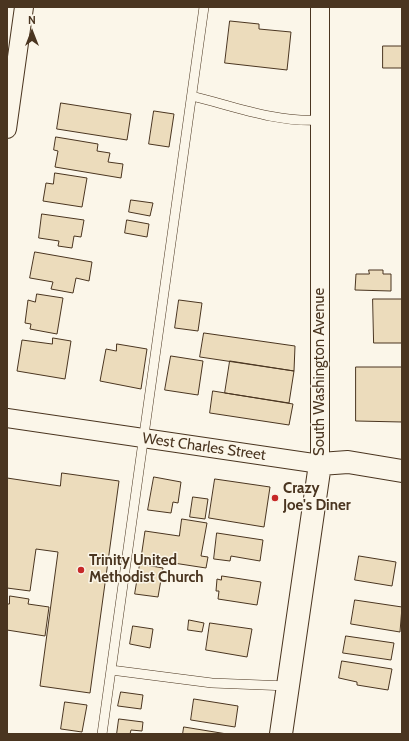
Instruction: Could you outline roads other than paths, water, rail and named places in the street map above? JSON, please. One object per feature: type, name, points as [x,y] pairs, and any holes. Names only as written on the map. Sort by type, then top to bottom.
[{"type":"main road","name":"West Charles Street","points":[[320,464],[348,462],[402,471]]},
{"type":"main road","name":"South Washington Avenue","points":[[281,734],[320,464]]},
{"type":"street","points":[[7,129],[24,7]]},
{"type":"street","name":"South Washington Avenue","points":[[320,7],[320,464]]},
{"type":"street","name":"West Charles Street","points":[[7,418],[320,464]]},
{"type":"lane","points":[[102,734],[204,7]]},
{"type":"lane","points":[[192,96],[281,119],[303,121],[320,120]]},
{"type":"lane","points":[[111,670],[212,683],[288,686]]},
{"type":"place","name":"Crazy Joe's Diner","points":[[275,498]]},
{"type":"place","name":"Trinity United Methodist Church","points":[[81,570]]}]
